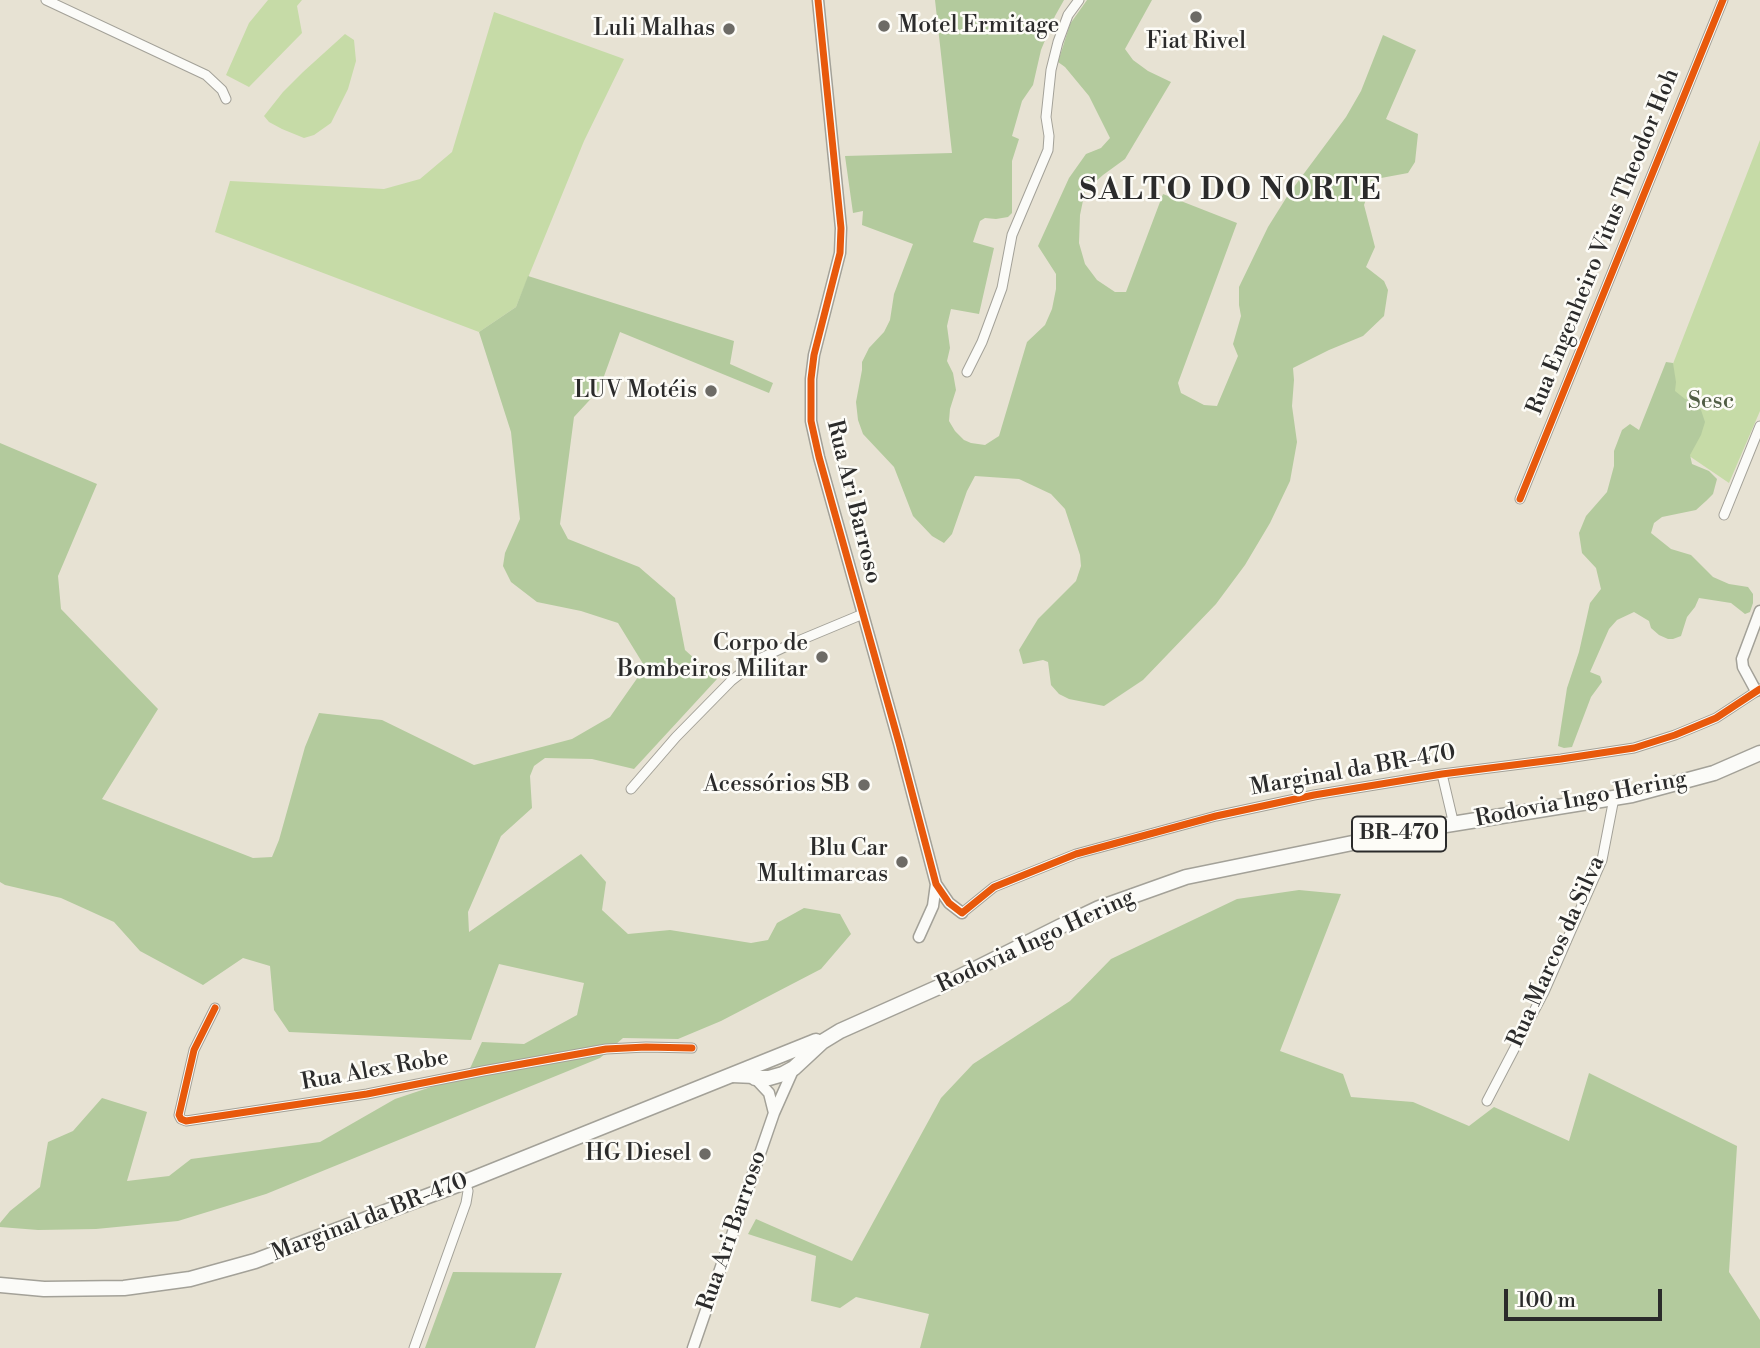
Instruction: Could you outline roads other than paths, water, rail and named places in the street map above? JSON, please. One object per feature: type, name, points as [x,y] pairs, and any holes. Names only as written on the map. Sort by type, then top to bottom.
[{"type":"highway","name":"Rodovia Ingo Hering","points":[[840,1031],[886,1012],[1099,908],[1186,877],[1408,832],[1614,798],[1670,786],[1714,774],[1760,753]]},
{"type":"highway","points":[[755,1079],[776,1076],[794,1068],[822,1042],[840,1031]]},
{"type":"highway","name":"Marginal da BR-470","points":[[0,1285],[44,1289],[124,1288],[190,1279],[255,1261],[465,1182],[840,1031]]},
{"type":"street","points":[[46,0],[206,75],[222,90],[226,99]]},
{"type":"street","name":"Rua Ari Barroso","points":[[818,0],[841,228],[840,253],[814,355],[811,421],[936,884],[949,903],[962,913]]},
{"type":"street","points":[[967,372],[982,342],[1002,288],[1012,235],[1048,150],[1046,117],[1051,70],[1068,15],[1079,0]]},
{"type":"street","name":"Rua Engenheiro Vitus Theodor Hoh","points":[[1520,499],[1723,0]]},
{"type":"street","points":[[1724,516],[1760,426]]},
{"type":"street","points":[[1758,690],[1743,667],[1742,659],[1760,611]]},
{"type":"street","points":[[631,789],[731,681],[759,659],[863,614]]},
{"type":"street","name":"Marginal da BR-470","points":[[962,913],[994,887],[1076,855],[1216,816],[1314,796],[1443,774],[1634,748],[1716,718],[1758,690]]},
{"type":"street","points":[[1443,774],[1454,825]]},
{"type":"street","name":"Rua Marcos da Silva","points":[[1487,1101],[1544,992],[1602,860],[1614,798]]},
{"type":"street","name":"Rua Ari Barroso","points":[[919,937],[933,906],[936,884]]},
{"type":"street","name":"Rua Alex Robe","points":[[215,1008],[194,1050],[179,1115],[186,1121],[367,1094],[606,1049],[646,1046],[692,1048]]},
{"type":"street","name":"Rua Ari Barroso","points":[[693,1348],[774,1113],[794,1068]]},
{"type":"street","name":"Marginal da BR-470","points":[[723,1077],[755,1079]]},
{"type":"street","points":[[755,1079],[769,1093],[774,1113]]},
{"type":"street","points":[[414,1348],[466,1203],[468,1191],[465,1182]]},
{"type":"place","name":"Fiat Rivel","points":[[1196,17]]},
{"type":"place","name":"Motel Ermitage","points":[[884,26]]},
{"type":"place","name":"Luli Malhas","points":[[729,29]]},
{"type":"place","name":"LUV Motéis","points":[[711,391]]},
{"type":"place","name":"Corpo de Bombeiros Militar","points":[[822,657]]},
{"type":"place","name":"Acessórios SB","points":[[864,785]]},
{"type":"place","name":"Blu Car Multimarcas","points":[[902,862]]},
{"type":"place","name":"HG Diesel","points":[[705,1154]]},
{"type":"district","name":"SALTO DO NORTE","points":[[1231,192]]},
{"type":"park label","name":"Sesc","points":[[1711,402]]}]
